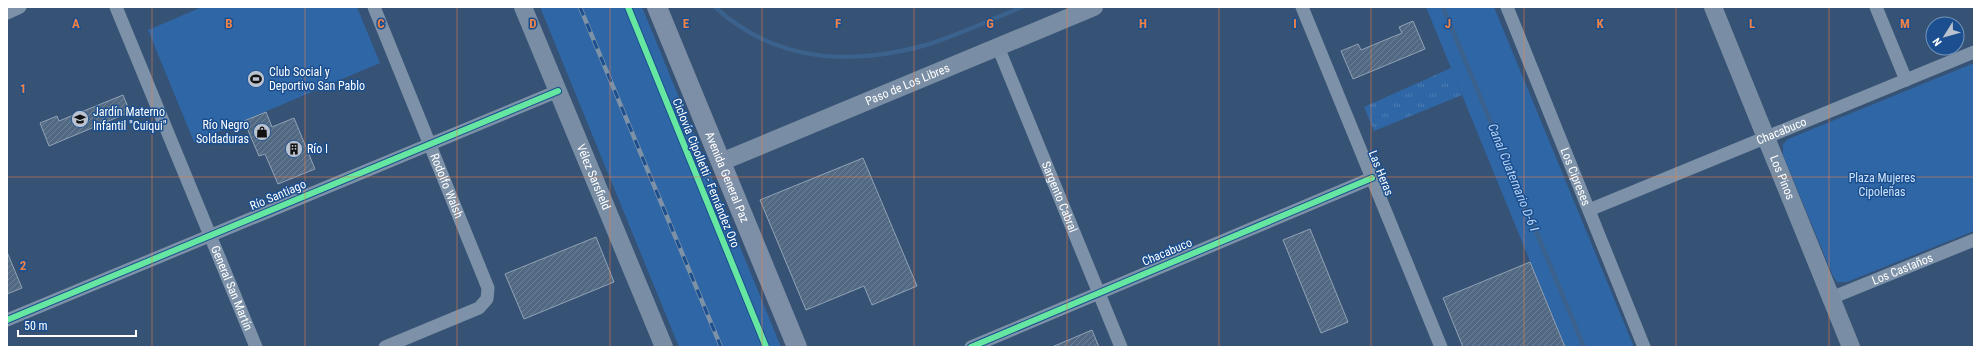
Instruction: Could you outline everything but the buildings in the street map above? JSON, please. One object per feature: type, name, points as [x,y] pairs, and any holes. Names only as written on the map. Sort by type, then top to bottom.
[{"type":"main road","name":"Avenida General Paz","points":[[657,7],[797,347]]},
{"type":"street","points":[[7,13],[20,7]]},
{"type":"street","name":"General San Martín","points":[[116,7],[256,347]]},
{"type":"street","name":"Rodolfo Walsh","points":[[374,7],[487,282],[488,294],[487,299],[483,304],[474,310],[385,347]]},
{"type":"street","name":"Vélez Sarsfield","points":[[523,7],[664,347]]},
{"type":"street","name":"Paso de Los Libres","points":[[721,162],[998,47],[1070,12],[1094,7]]},
{"type":"street","name":"Las Heras","points":[[1302,7],[1441,347]]},
{"type":"street","name":"Los Cipreses","points":[[1507,7],[1644,347]]},
{"type":"street","name":"Los Pinos","points":[[1713,7],[1851,347]]},
{"type":"street","points":[[1876,7],[1906,80]]},
{"type":"street","name":"Sargento Cabral","points":[[998,47],[1122,347]]},
{"type":"street","name":"Chacabuco","points":[[1589,210],[1974,52]]},
{"type":"street","name":"Río Santiago","points":[[7,320],[558,91]]},
{"type":"street","name":"Chacabuco","points":[[971,347],[1372,178]]},
{"type":"street","name":"Los Castaños","points":[[1831,298],[1974,240]]},
{"type":"green space","name":"Club Social y Deportivo San Pablo","points":[[202,7],[357,7],[380,63],[194,142],[148,30]]},
{"type":"green space","points":[[540,7],[642,7],[781,347],[679,347]]},
{"type":"green space","points":[[1426,7],[1494,7],[1634,347],[1565,347]]},
{"type":"green space","name":"Plaza Mujeres Cipoleñas","points":[[1974,63],[1974,231],[1847,282],[1837,282],[1833,276],[1783,155],[1783,144],[1788,139]]},
{"type":"green space","points":[[1451,68],[1462,95],[1374,131],[1364,107]]},
{"type":"waterway","points":[[715,7],[738,25],[763,39],[788,49],[842,57],[870,56],[898,52],[926,45],[1022,7]]},
{"type":"waterway","name":"Canal Cuaternario D-6 I","points":[[1443,7],[1584,347]]},
{"type":"railway","points":[[580,7],[721,347]]},
{"type":"cycle path","name":"Ciclovía Cipolletti - Fernández Oro","points":[[628,7],[766,347]]},
{"type":"cycle path","points":[[7,320],[558,91]]},
{"type":"cycle path","points":[[971,347],[1372,178]]},
{"type":"place","name":"Club Social y Deportivo San Pablo","points":[[256,79]]},
{"type":"place","name":"Jardín Materno Infantil \"Cuiqui\"","points":[[80,119]]},
{"type":"place","name":"Río Negro Soldaduras","points":[[262,132]]},
{"type":"place","name":"Río I","points":[[294,149]]}]
